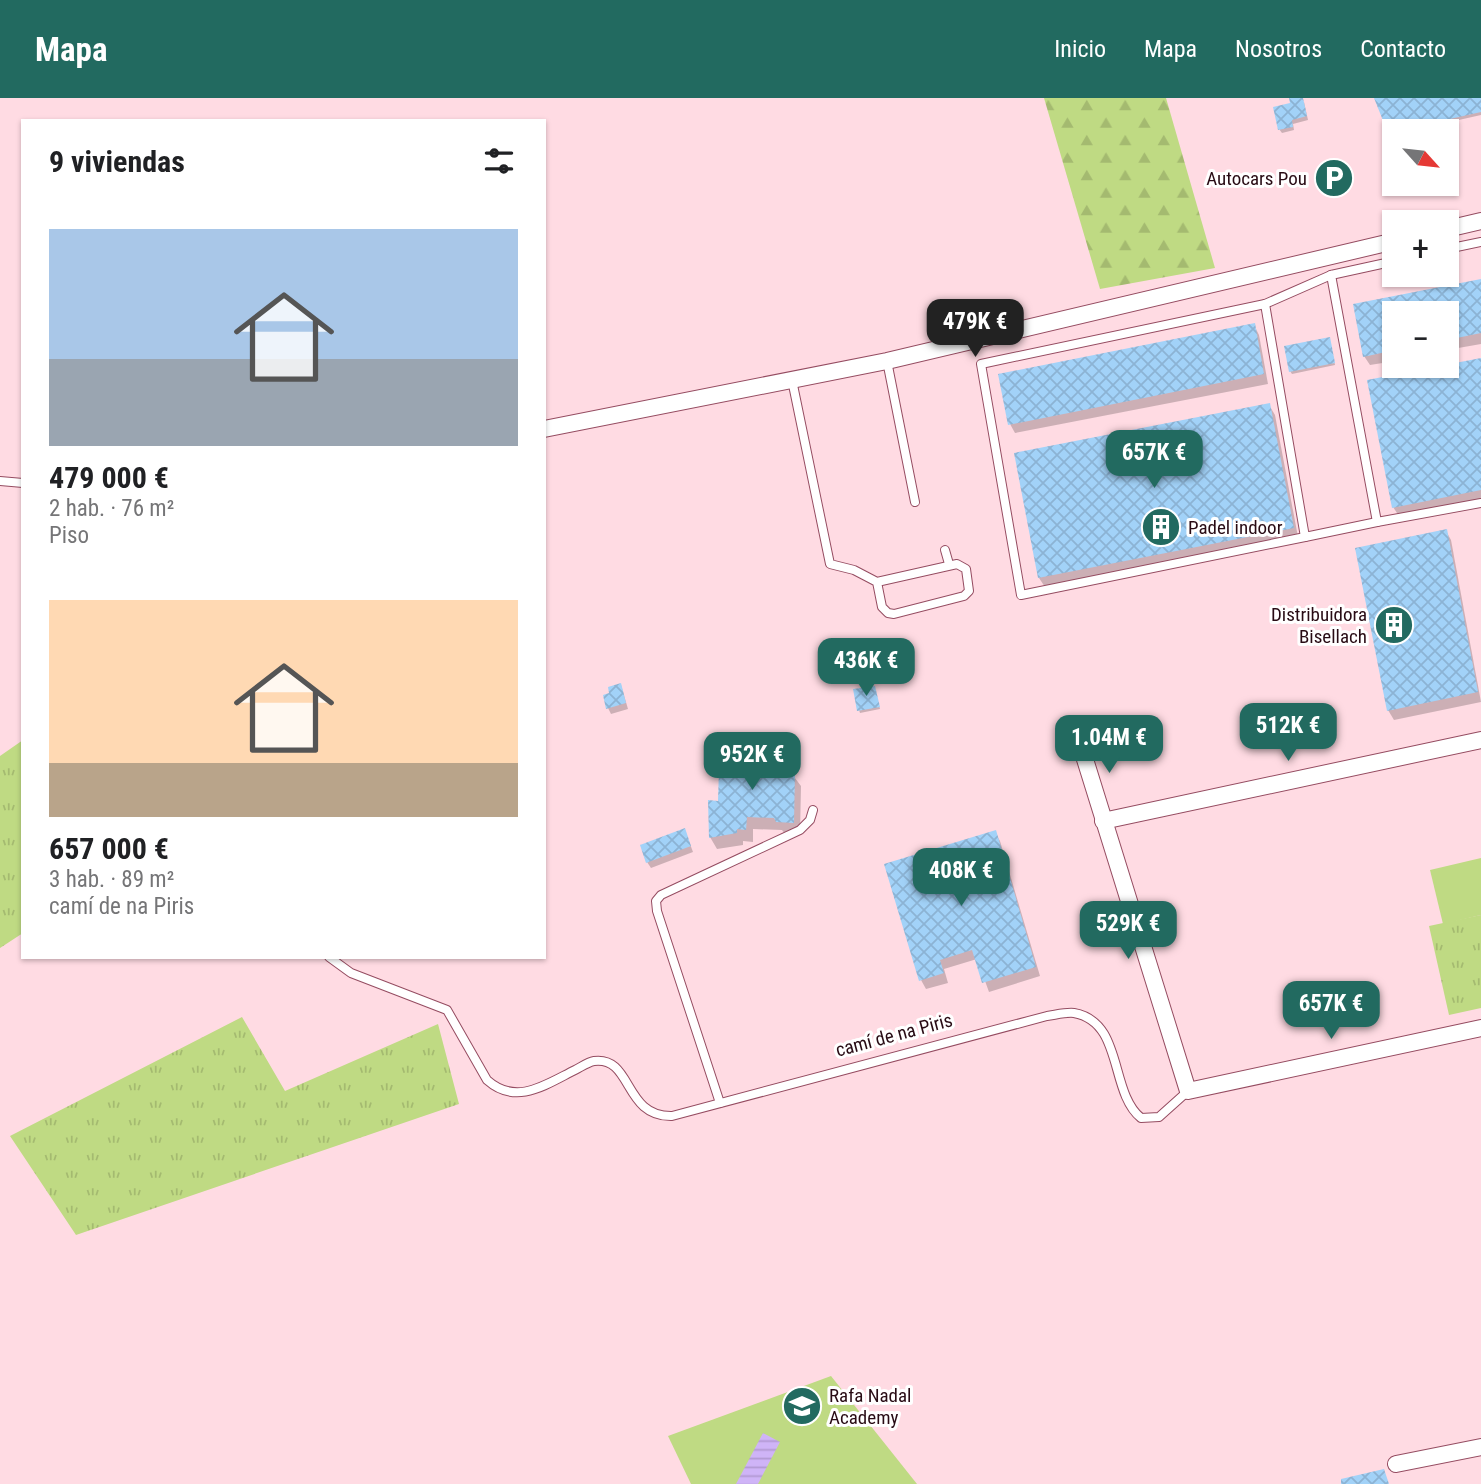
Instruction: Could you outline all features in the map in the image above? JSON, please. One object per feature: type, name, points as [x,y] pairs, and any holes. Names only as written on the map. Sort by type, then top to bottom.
[{"type":"street","points":[[1459,226],[1481,220]]},
{"type":"street","points":[[546,429],[887,362],[1382,244]]},
{"type":"street","points":[[1079,740],[1188,1091]]},
{"type":"street","points":[[1103,821],[1481,740]]},
{"type":"street","name":"camí de na Piris","points":[[1188,1091],[1481,1028]]},
{"type":"street","points":[[1396,1464],[1481,1447]]},
{"type":"lane","points":[[1459,247],[1481,242]]},
{"type":"lane","points":[[1382,264],[1331,275],[1265,304],[981,364],[1021,594],[1481,503]]},
{"type":"lane","points":[[1331,275],[1377,523]]},
{"type":"lane","points":[[1265,304],[1305,537]]},
{"type":"lane","points":[[887,362],[915,502]]},
{"type":"lane","points":[[792,380],[830,564],[854,570],[877,582],[957,564],[966,569],[969,591],[964,596],[888,613],[882,607],[877,582]]},
{"type":"lane","points":[[0,481],[21,483]]},
{"type":"lane","points":[[945,550],[949,564]]},
{"type":"lane","points":[[720,1103],[656,901],[661,895],[800,830],[810,820],[813,810]]},
{"type":"lane","name":"camí de na Piris","points":[[331,959],[351,973],[447,1010],[478,1068],[496,1088],[512,1094],[533,1090],[593,1061],[615,1066],[624,1076],[637,1101],[654,1113],[662,1116],[687,1113],[1046,1016],[1073,1013],[1093,1021],[1110,1043],[1128,1103],[1141,1118],[1159,1117],[1188,1091]]},
{"type":"green space","points":[[1044,98],[1166,98],[1215,268],[1100,289]]},
{"type":"green space","points":[[21,741],[21,934],[0,948],[0,756]]},
{"type":"green space","points":[[1481,858],[1481,915],[1443,924],[1430,870]]},
{"type":"green space","points":[[1481,915],[1481,1008],[1449,1015],[1429,926]]},
{"type":"green space","points":[[242,1017],[285,1091],[438,1024],[459,1104],[76,1235],[10,1136]]},
{"type":"green space","name":"Rafa Nadal Academy","points":[[831,1376],[917,1484],[691,1484],[668,1436]]},
{"type":"shaded area","points":[[763,1433],[780,1442],[758,1484],[736,1484]]},
{"type":"building","points":[[1289,98],[1303,98],[1307,116],[1292,120],[1293,127],[1278,130],[1273,107],[1290,103]]},
{"type":"building","points":[[1374,98],[1481,98],[1481,112],[1450,119],[1382,119]]},
{"type":"building","points":[[1481,279],[1481,333],[1459,338],[1459,301],[1382,301],[1382,353],[1363,357],[1353,304],[1440,287],[1459,287],[1459,283]]},
{"type":"building","points":[[1255,323],[1264,374],[1008,425],[998,374]]},
{"type":"building","points":[[1330,337],[1335,363],[1289,372],[1284,346]]},
{"type":"building","points":[[1481,358],[1481,490],[1392,508],[1367,380],[1382,377],[1459,378],[1459,362]]},
{"type":"building","points":[[1270,403],[1294,528],[1038,578],[1014,453]]},
{"type":"building","points":[[1447,529],[1478,692],[1387,711],[1355,548]]},
{"type":"building","points":[[621,683],[626,703],[606,709],[603,695],[609,693],[608,687]]},
{"type":"building","points":[[875,686],[880,707],[857,711],[853,689]]},
{"type":"building","points":[[725,750],[737,750],[737,756],[765,757],[765,752],[786,753],[786,768],[795,772],[794,823],[776,822],[774,818],[747,817],[746,830],[737,829],[737,833],[709,838],[708,800],[718,801],[719,769],[721,755],[724,755]]},
{"type":"building","points":[[685,828],[691,846],[646,863],[640,845]]},
{"type":"building","points":[[996,830],[1036,967],[982,983],[972,950],[940,960],[944,973],[919,981],[884,864]]},
{"type":"building","points":[[1384,1469],[1389,1484],[1341,1484],[1341,1479]]},
{"type":"place","name":"Autocars Pou","points":[[1334,178]]},
{"type":"place","name":"Padel indoor","points":[[1161,527]]},
{"type":"place","name":"Distribuidora Bisellach","points":[[1394,625]]},
{"type":"place","name":"Rafa Nadal Academy","points":[[802,1406]]}]
